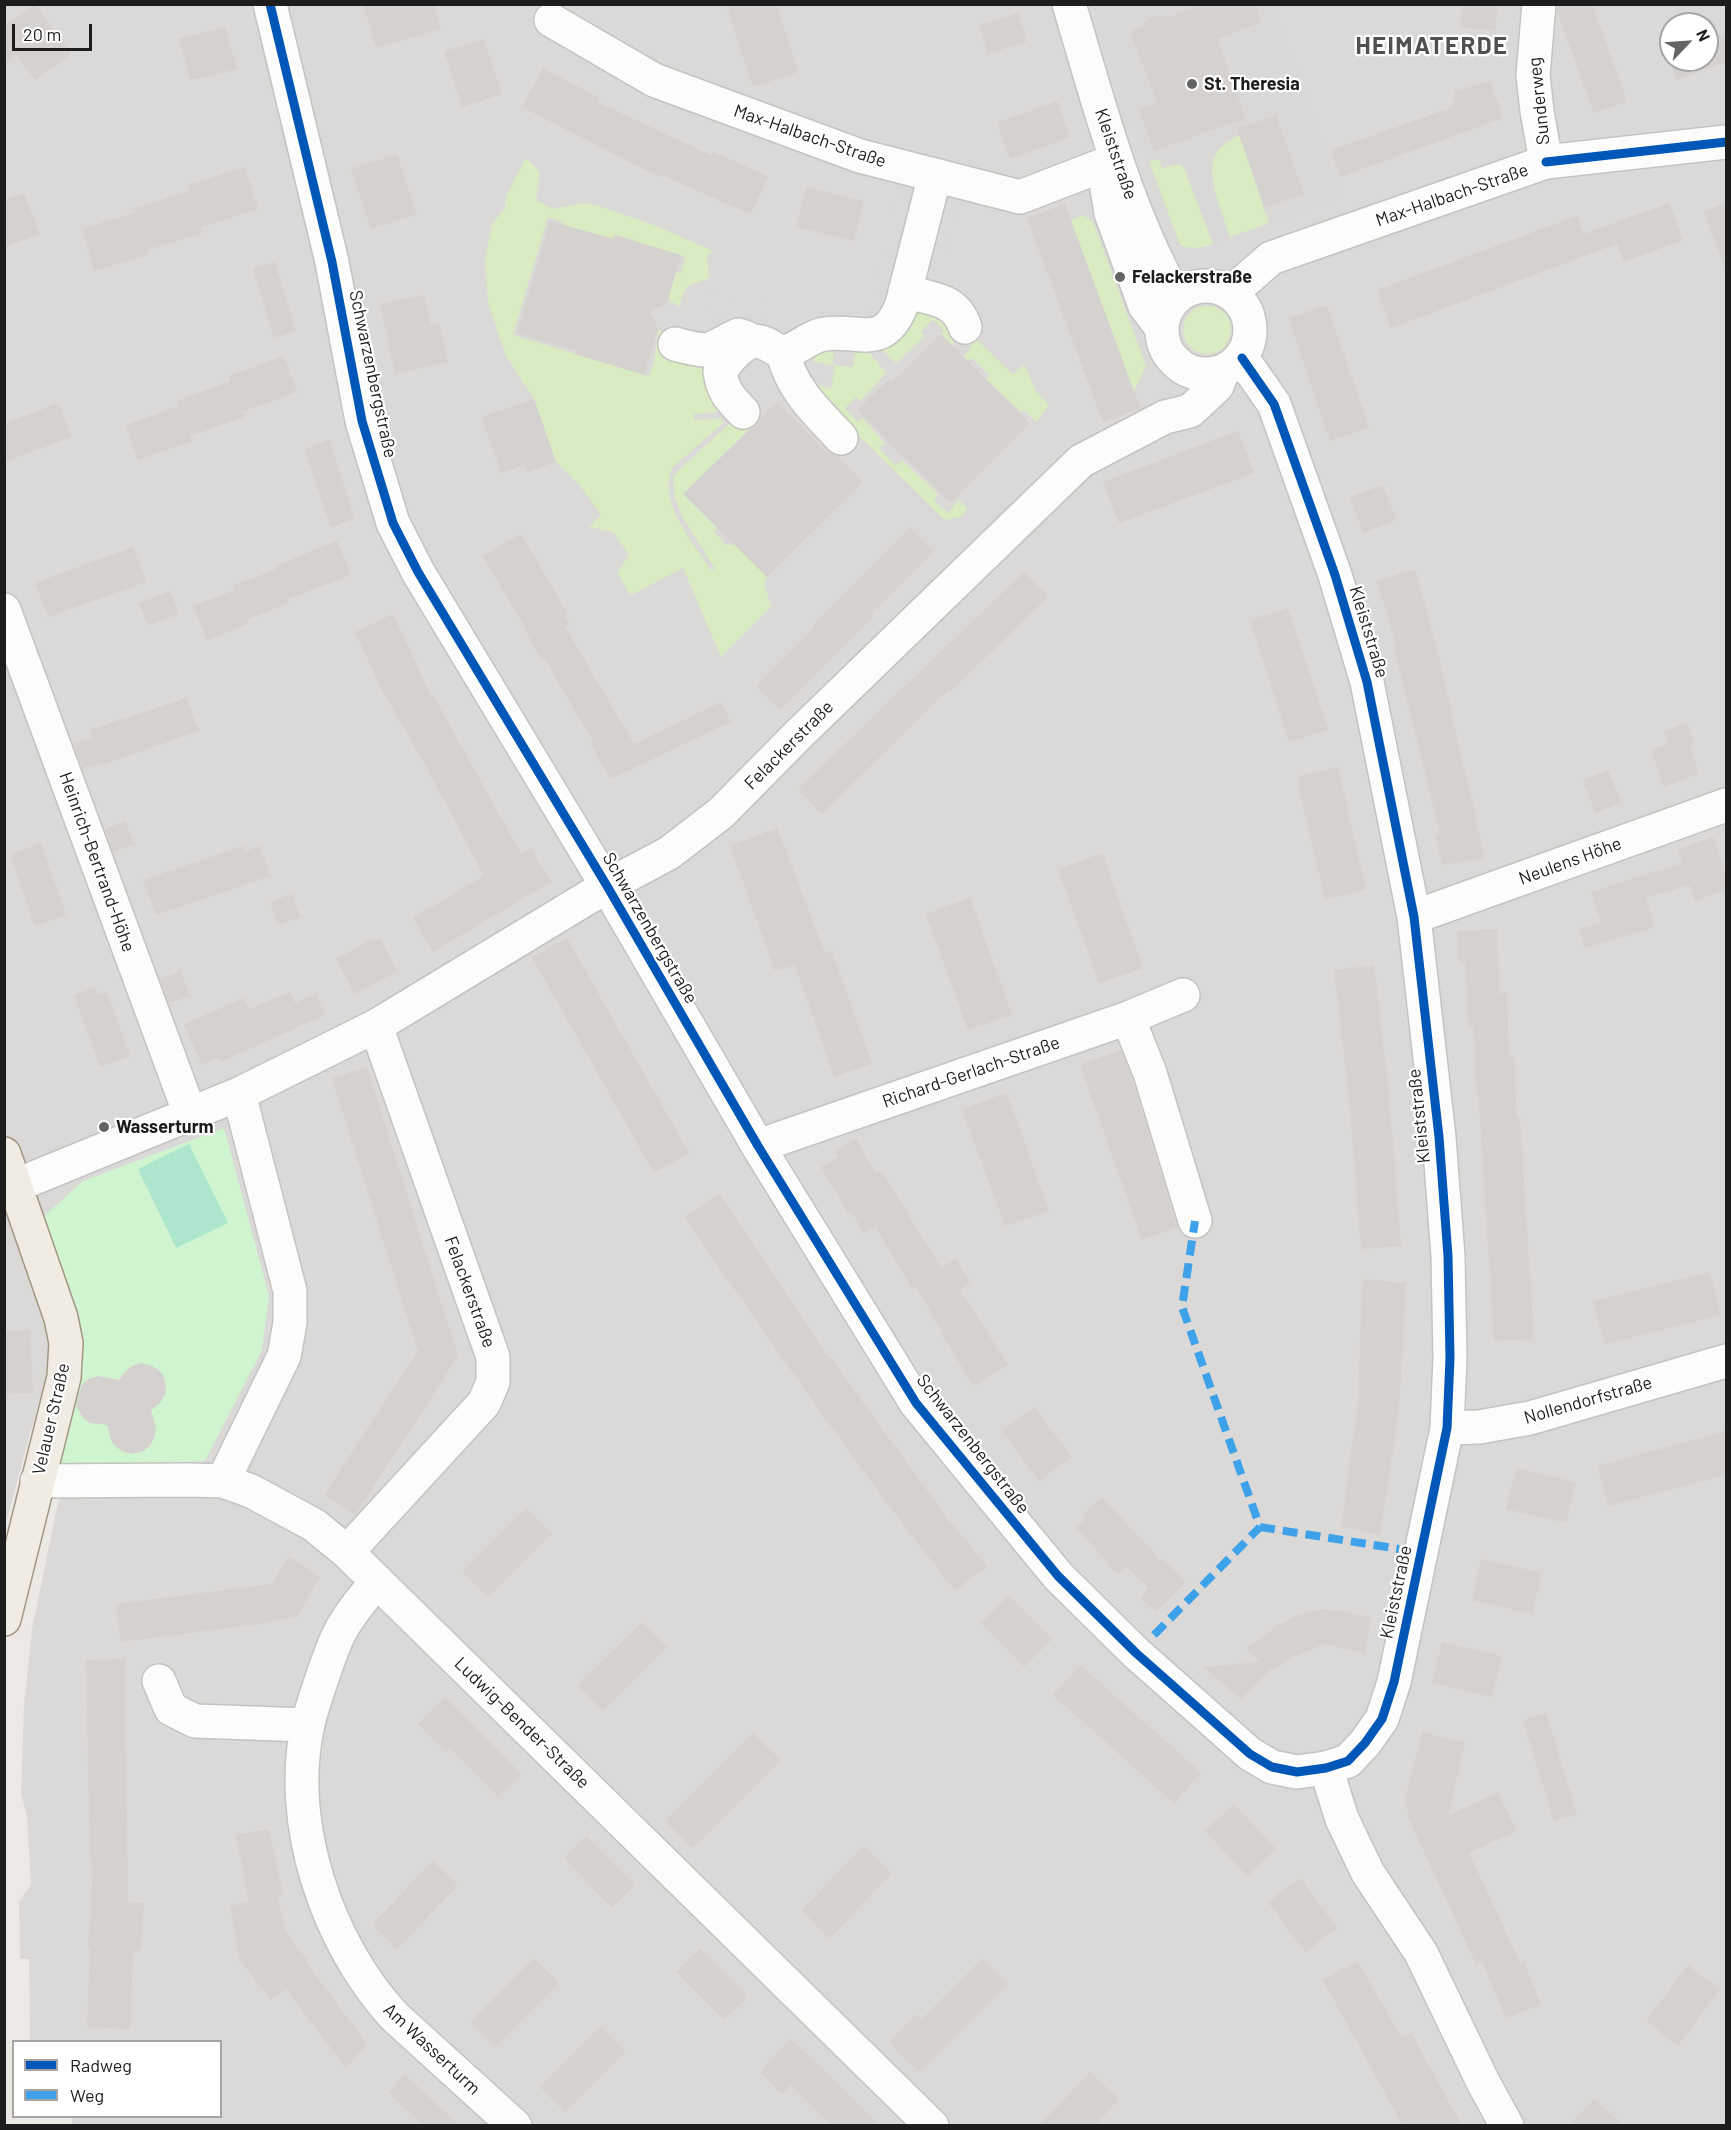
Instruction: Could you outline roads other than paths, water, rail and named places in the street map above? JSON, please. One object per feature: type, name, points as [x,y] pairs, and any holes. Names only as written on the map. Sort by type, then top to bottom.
[{"type":"main road","name":"Velauer Straße","points":[[4,1154],[61,1318],[66,1343],[64,1377],[4,1619]]},
{"type":"street","name":"Schwarzenbergstraße","points":[[270,4],[332,262],[362,421],[393,523],[418,572],[607,886],[758,1146],[916,1403],[1058,1576],[1136,1653],[1237,1743]]},
{"type":"street","name":"Kleiststraße","points":[[1069,4],[1116,160],[1155,261],[1176,298]]},
{"type":"street","name":"Sunderweg","points":[[1539,4],[1533,75],[1546,162]]},
{"type":"street","name":"Max-Halbach-Straße","points":[[551,20],[654,80],[860,156],[1020,197],[1116,160]]},
{"type":"street","name":"Max-Halbach-Straße","points":[[1231,292],[1271,258],[1546,162],[1726,142]]},
{"type":"street","points":[[1116,160],[1107,189],[1111,213],[1145,306],[1161,327]]},
{"type":"street","points":[[743,412],[726,394],[720,371],[730,357],[748,343],[801,346],[819,335],[841,333],[867,336],[884,330],[896,318],[935,175]]},
{"type":"street","points":[[1165,417],[1174,384],[1174,362],[1163,340],[1161,327],[1166,312],[1176,298],[1188,290],[1203,285],[1217,286],[1231,292],[1244,306],[1250,321],[1250,338],[1232,365],[1206,375],[1190,371],[1174,362]]},
{"type":"street","points":[[905,291],[954,306],[961,315],[965,327]]},
{"type":"street","points":[[688,335],[701,351],[760,343]]},
{"type":"street","points":[[760,343],[789,374],[809,405],[841,438]]},
{"type":"street","name":"Felackerstraße","points":[[16,1185],[239,1094],[376,1026],[607,886],[669,853],[721,813],[799,734],[1082,461],[1165,417],[1190,411],[1217,386],[1232,365]]},
{"type":"street","name":"Kleiststraße","points":[[1232,365],[1274,404],[1341,596],[1367,682],[1414,917],[1439,1137],[1448,1256],[1450,1358],[1447,1428],[1394,1682],[1382,1719],[1365,1743],[1348,1761],[1326,1768],[1297,1772],[1272,1767],[1237,1743]]},
{"type":"street","name":"Heinrich-Bertrand-Höhe","points":[[4,610],[190,1114]]},
{"type":"street","name":"Neulens Höhe","points":[[1414,917],[1726,805]]},
{"type":"street","name":"Richard-Gerlach-Straße","points":[[758,1146],[1128,1017],[1183,995]]},
{"type":"street","points":[[1128,1017],[1150,1073],[1195,1221]]},
{"type":"street","name":"Felackerstraße","points":[[347,1552],[484,1403],[493,1382],[493,1357],[376,1026]]},
{"type":"street","points":[[223,1482],[284,1356],[290,1323],[290,1291],[239,1094]]},
{"type":"street","name":"Nollendorfstraße","points":[[1447,1428],[1479,1427],[1530,1418],[1726,1361]]},
{"type":"street","name":"Ludwig-Bender-Straße","points":[[37,1481],[190,1480],[223,1482],[251,1491],[314,1525],[377,1581],[932,2126]]},
{"type":"street","name":"Am Wasserturm","points":[[377,1581],[343,1625],[328,1662],[308,1725],[303,1774],[304,1818],[315,1872],[330,1918],[376,1997],[515,2126]]},
{"type":"street","points":[[159,1681],[171,1709],[195,1720],[308,1725]]},
{"type":"street","points":[[1326,1768],[1342,1819],[1363,1862],[1421,1953],[1483,2082],[1507,2126]]},
{"type":"place","name":"St. Theresia","points":[[1192,84]]},
{"type":"place","name":"Felackerstraße","points":[[1120,277]]},
{"type":"place","name":"Wasserturm","points":[[104,1127]]},
{"type":"district","name":"HEIMATERDE","points":[[1432,46]]}]
